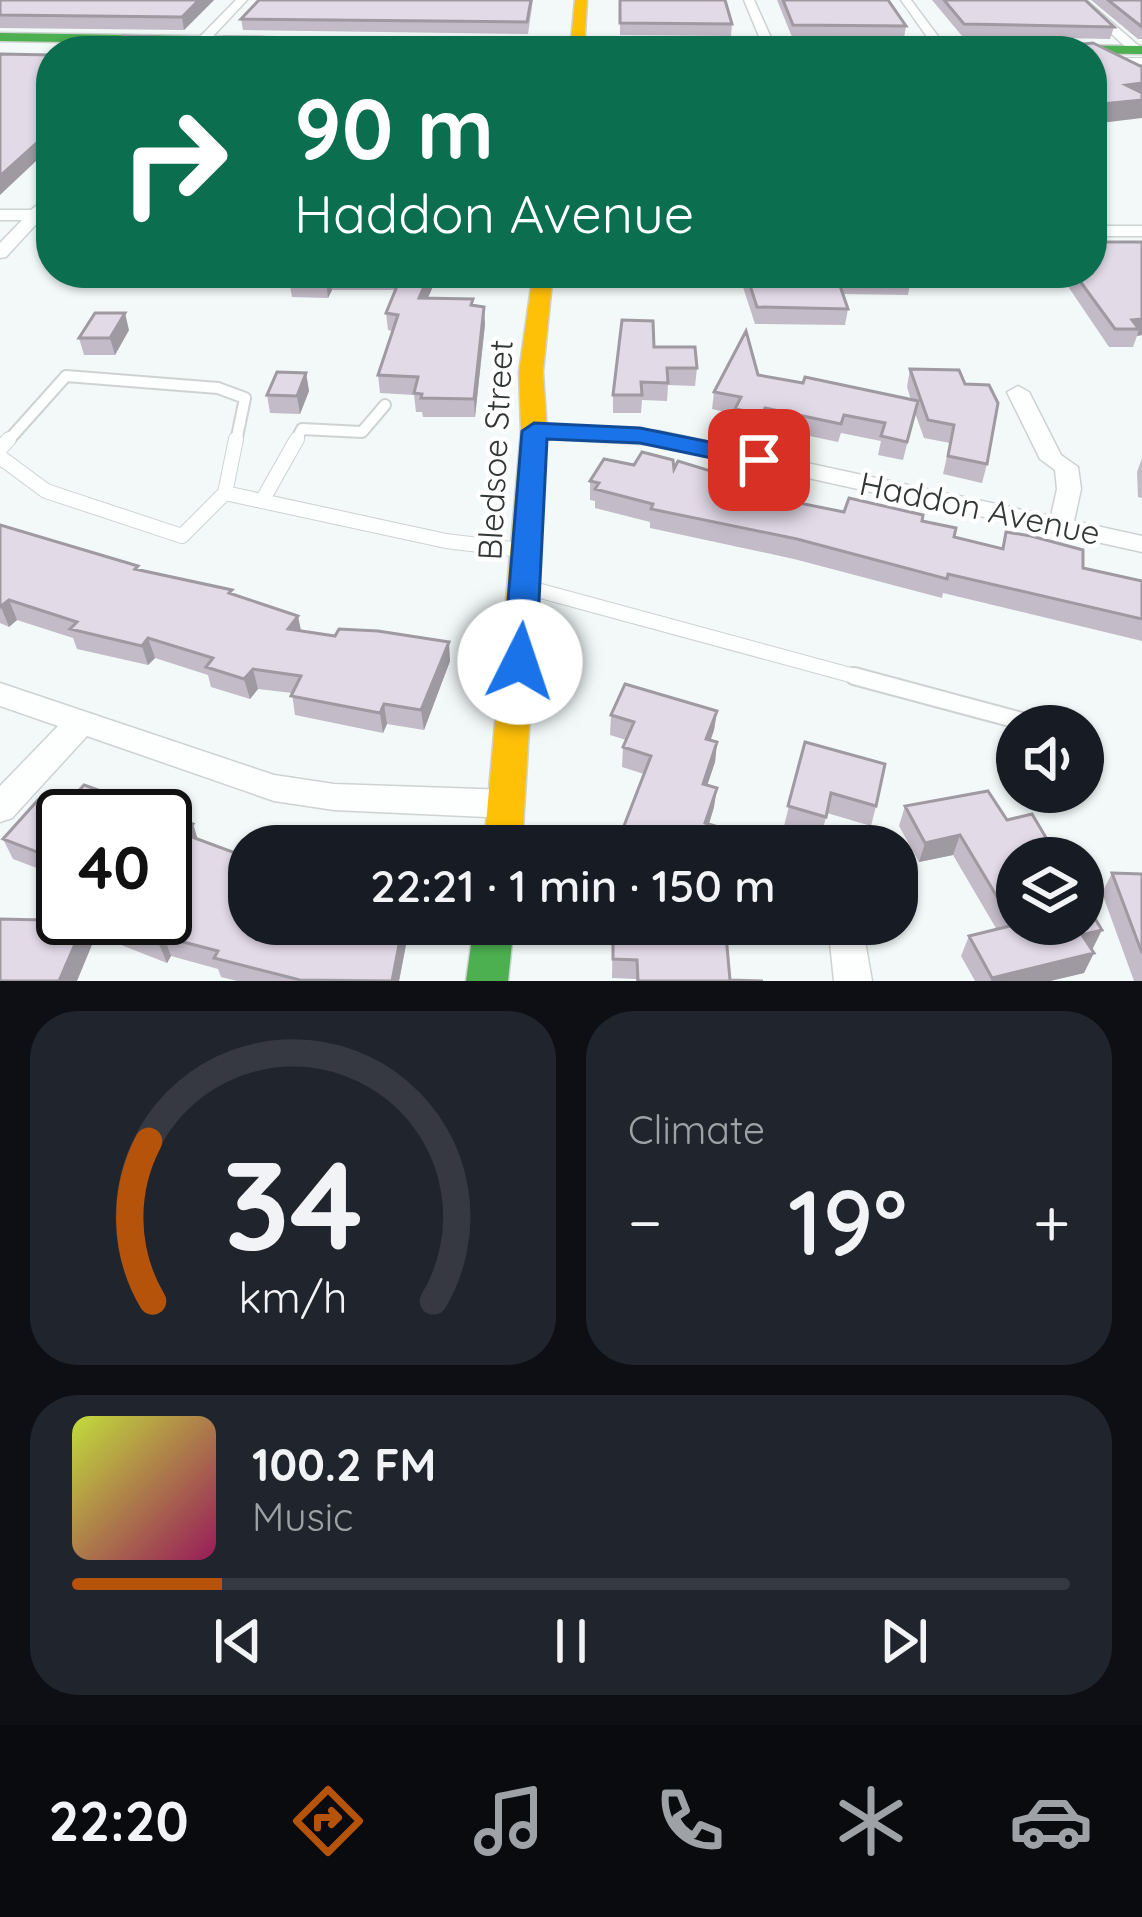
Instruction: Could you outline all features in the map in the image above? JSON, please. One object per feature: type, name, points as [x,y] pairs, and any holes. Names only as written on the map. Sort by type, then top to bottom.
[{"type":"street","points":[[207,36],[242,0]]},
{"type":"street","points":[[578,36],[581,0]]},
{"type":"street","points":[[749,0],[764,36]]},
{"type":"street","points":[[906,0],[932,36]]},
{"type":"street","points":[[1080,0],[1137,58]]},
{"type":"street","points":[[0,37],[36,38]]},
{"type":"street","points":[[1107,51],[1137,58]]},
{"type":"street","points":[[0,214],[36,215]]},
{"type":"street","points":[[0,253],[36,221]]},
{"type":"street","points":[[1107,230],[1142,231]]},
{"type":"street","name":"Bledsoe Street","points":[[506,825],[534,431],[531,372],[541,288]]},
{"type":"street","points":[[1018,392],[1052,459],[1066,467],[1069,489],[1061,526]]},
{"type":"street","name":"Haddon Avenue","points":[[534,431],[659,438],[1142,544]]},
{"type":"street","points":[[0,694],[274,788],[334,796],[508,804]]},
{"type":"street","points":[[0,808],[80,723]]},
{"type":"street","points":[[488,981],[492,945]]},
{"type":"street","points":[[847,945],[853,981]]},
{"type":"lane","points":[[65,376],[218,388],[245,398],[225,493],[182,536],[46,490],[0,453],[65,376]]},
{"type":"lane","points":[[262,501],[302,429],[362,432],[385,405]]},
{"type":"lane","points":[[225,493],[450,542],[527,551]]},
{"type":"lane","points":[[525,587],[996,714]]},
{"type":"building","points":[[0,0],[199,0],[182,17],[0,15]]},
{"type":"building","points":[[259,0],[531,0],[527,22],[241,19]]},
{"type":"building","points":[[620,0],[725,0],[732,24],[620,23]]},
{"type":"building","points":[[783,0],[888,0],[906,26],[793,25]]},
{"type":"building","points":[[944,0],[1085,0],[1114,27],[964,24]]},
{"type":"building","points":[[1108,0],[1142,0],[1142,27]]},
{"type":"building","points":[[1107,50],[1142,67],[1142,83],[1126,85],[1142,93],[1142,100],[1107,104]]},
{"type":"building","points":[[0,54],[36,55],[36,144],[0,176]]},
{"type":"building","points":[[1107,242],[1142,242],[1142,319],[1132,320],[1139,329],[1115,329],[1085,288],[1107,288]]},
{"type":"building","points":[[396,288],[423,288],[419,298],[473,299],[471,305],[484,307],[474,399],[421,398],[422,394],[414,393],[418,377],[378,375],[398,315],[386,313]]},
{"type":"building","points":[[751,288],[841,288],[848,309],[757,307]]},
{"type":"building","points":[[95,313],[125,313],[110,338],[79,338]]},
{"type":"building","points":[[622,320],[653,321],[654,347],[695,347],[697,368],[667,368],[668,383],[641,382],[642,395],[613,395]]},
{"type":"building","points":[[746,331],[758,375],[803,383],[805,377],[918,401],[907,442],[881,436],[885,423],[844,415],[841,424],[765,408],[762,414],[735,409],[741,397],[714,392]]},
{"type":"building","points":[[910,369],[959,370],[965,384],[989,385],[998,403],[987,464],[948,456],[954,425],[928,420]]},
{"type":"building","points":[[277,372],[306,373],[297,396],[267,395]]},
{"type":"building","points":[[642,452],[673,460],[674,469],[678,461],[743,481],[745,475],[775,481],[769,497],[844,512],[849,498],[923,515],[922,521],[956,528],[954,537],[1003,549],[1006,532],[1083,550],[1083,568],[1142,581],[1142,619],[651,509],[653,504],[595,489],[599,483],[590,481],[604,459],[634,465]]},
{"type":"building","points":[[0,525],[138,566],[135,569],[232,590],[229,593],[298,616],[288,629],[335,636],[339,629],[378,631],[449,642],[421,710],[384,704],[380,713],[291,696],[301,676],[253,669],[244,679],[206,667],[213,658],[148,638],[142,646],[70,629],[77,622],[9,600],[0,607]]},
{"type":"building","points":[[625,684],[717,711],[706,739],[717,742],[703,784],[717,788],[705,823],[712,825],[624,825],[651,756],[623,747],[634,722],[611,715]]},
{"type":"building","points":[[805,742],[885,764],[876,806],[831,793],[826,817],[788,806]]},
{"type":"building","points":[[988,791],[996,813],[1007,820],[1032,814],[1046,837],[996,837],[996,895],[960,835],[925,843],[905,806]]},
{"type":"building","points":[[36,802],[36,852],[3,839]]},
{"type":"building","points":[[192,837],[228,850],[228,945],[399,945],[392,981],[300,980],[214,958],[218,951],[192,944]]},
{"type":"building","points":[[1112,873],[1142,874],[1142,953]]},
{"type":"building","points":[[0,919],[36,920],[36,945],[75,945],[59,981],[0,981]]},
{"type":"building","points":[[996,929],[996,945],[1089,945],[1094,953],[992,978],[969,936]]},
{"type":"building","points":[[613,945],[727,945],[730,980],[763,981],[638,981],[637,960],[613,959]]},
{"type":"traffic: fast","points":[[0,37],[36,38]]},
{"type":"traffic: fast","points":[[1107,50],[1142,50]]},
{"type":"traffic: fast","points":[[487,981],[491,945]]},
{"type":"traffic: slow","points":[[578,36],[581,0]]},
{"type":"traffic: slow","points":[[505,825],[534,431],[531,372],[541,288]]},
{"type":"route","points":[[520,662],[534,431],[640,436],[759,460]]}]
